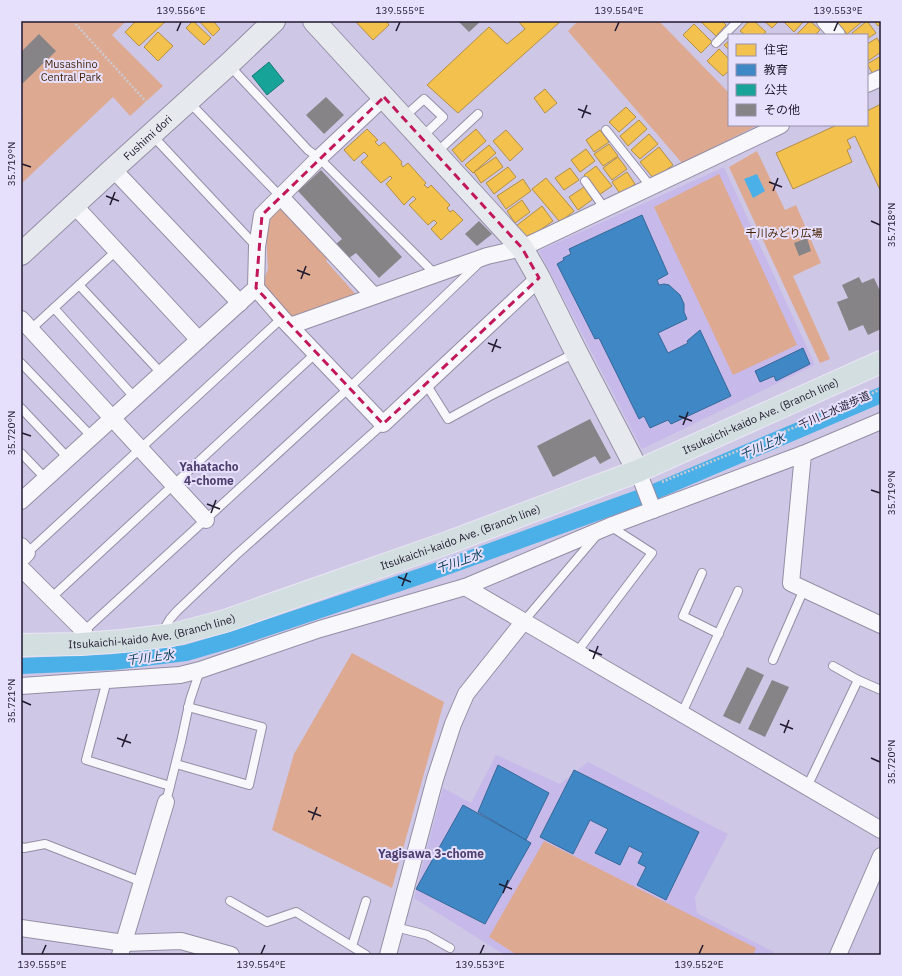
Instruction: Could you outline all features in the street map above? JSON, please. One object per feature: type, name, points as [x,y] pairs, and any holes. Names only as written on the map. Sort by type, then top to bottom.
[{"type":"main road","name":"Itsukaichi-kaido Ave. (Branch line)","points":[[21,645],[83,637],[123,641],[160,636],[193,630],[264,608],[450,542],[638,471],[881,362]]},
{"type":"street","name":"Fushimi dori","points":[[21,254],[274,21]]},
{"type":"street","points":[[314,21],[522,248],[539,278],[638,471],[653,510]]},
{"type":"street","points":[[825,21],[836,34]]},
{"type":"street","points":[[384,96],[262,215],[257,247],[256,288],[286,322],[383,424],[539,278]]},
{"type":"street","points":[[286,322],[374,295],[487,256],[522,248],[779,126]]},
{"type":"street","points":[[113,168],[240,302]]},
{"type":"street","points":[[280,196],[374,295]]},
{"type":"street","points":[[74,205],[199,340]]},
{"type":"street","points":[[22,499],[46,479],[256,288]]},
{"type":"street","points":[[26,325],[206,520]]},
{"type":"street","points":[[21,686],[180,675],[200,670],[320,629],[465,586],[606,528],[803,454],[881,421]]},
{"type":"street","points":[[803,454],[791,583],[881,625]]},
{"type":"street","points":[[21,568],[52,598],[83,637]]},
{"type":"street","points":[[465,586],[881,830]]},
{"type":"street","points":[[388,955],[435,779],[453,724],[466,694],[524,621]]},
{"type":"street","points":[[122,949],[166,802]]},
{"type":"street","points":[[838,955],[881,856]]},
{"type":"street","points":[[21,928],[122,949],[181,942],[231,955]]},
{"type":"lane","points":[[716,43],[738,21]]},
{"type":"lane","points":[[229,64],[308,150],[319,158],[435,274]]},
{"type":"lane","points":[[403,118],[424,98],[443,118],[429,145]]},
{"type":"lane","points":[[188,101],[280,196]]},
{"type":"lane","points":[[429,145],[478,114]]},
{"type":"lane","points":[[606,130],[651,186]]},
{"type":"lane","points":[[152,134],[257,247]]},
{"type":"lane","points":[[585,181],[604,209]]},
{"type":"lane","points":[[26,325],[54,308],[116,251]]},
{"type":"lane","points":[[83,637],[206,520],[349,388],[487,256]]},
{"type":"lane","points":[[79,285],[162,374]]},
{"type":"lane","points":[[54,308],[135,398]]},
{"type":"lane","points":[[23,553],[286,322]]},
{"type":"lane","points":[[426,384],[448,419],[576,352]]},
{"type":"lane","points":[[52,598],[316,353]]},
{"type":"lane","points":[[21,363],[92,437]]},
{"type":"lane","points":[[21,408],[68,458]]},
{"type":"lane","points":[[160,636],[177,610],[236,555],[383,424]]},
{"type":"lane","points":[[21,453],[46,479]]},
{"type":"lane","points":[[524,621],[606,528],[652,553],[577,652]]},
{"type":"lane","points":[[702,573],[683,616],[718,634]]},
{"type":"lane","points":[[773,660],[804,589]]},
{"type":"lane","points":[[682,713],[738,591]]},
{"type":"lane","points":[[833,666],[858,680],[881,690]]},
{"type":"lane","points":[[166,802],[188,707],[200,670]]},
{"type":"lane","points":[[107,680],[86,760],[170,786]]},
{"type":"lane","points":[[807,787],[858,680]]},
{"type":"lane","points":[[176,764],[249,785],[262,727],[188,707]]},
{"type":"lane","points":[[21,847],[24,848],[46,844],[142,882]]},
{"type":"lane","points":[[230,901],[267,922],[296,912],[366,955]]},
{"type":"lane","points":[[352,946],[366,901]]},
{"type":"lane","points":[[395,927],[428,935],[450,948]]},
{"type":"path","points":[[73,21],[150,106]]},
{"type":"path","name":"千川上水遊歩道","points":[[660,483],[844,407],[881,389]]},
{"type":"highlighted area","points":[[384,97],[522,248],[539,278],[383,424],[256,288],[262,215]]},
{"type":"shaded area","points":[[724,167],[815,365],[642,449],[539,251]]},
{"type":"shaded area","points":[[496,755],[560,784],[588,762],[728,834],[695,897],[697,913],[774,952],[773,955],[505,955],[414,898],[443,788],[471,803]]},
{"type":"green space","name":"Musashino Central Park","points":[[21,21],[126,21],[112,35],[163,86],[130,116],[113,97],[21,184]]},
{"type":"green space","points":[[578,21],[659,21],[728,92],[728,126],[756,126],[682,163],[568,31]]},
{"type":"green space","name":"千川みどり広場","points":[[757,151],[785,210],[796,205],[821,263],[793,276],[830,359],[820,363],[729,167]]},
{"type":"green space","points":[[719,174],[797,345],[733,375],[654,207]]},
{"type":"green space","points":[[280,201],[330,256],[326,261],[358,297],[292,321],[261,287],[268,269],[265,216]]},
{"type":"green space","points":[[352,653],[444,702],[392,888],[272,830],[294,754]]},
{"type":"green space","points":[[544,841],[756,948],[753,955],[517,955],[489,937]]},
{"type":"water","points":[[757,174],[765,191],[753,198],[744,179]]},
{"type":"building: 住宅","points":[[136,21],[166,21],[139,46],[125,32]]},
{"type":"building: 住宅","points":[[193,21],[211,38],[204,45],[186,28]]},
{"type":"building: 住宅","points":[[199,21],[213,21],[220,29],[213,36]]},
{"type":"building: 住宅","points":[[355,21],[386,21],[389,25],[373,40]]},
{"type":"building: 住宅","points":[[518,21],[561,21],[458,113],[427,85],[489,27],[507,44],[525,29]]},
{"type":"building: 住宅","points":[[700,21],[722,21],[726,25],[716,36]]},
{"type":"building: 住宅","points":[[749,21],[754,21],[766,32],[764,34],[744,34],[740,31]]},
{"type":"building: 住宅","points":[[764,21],[779,21],[772,28]]},
{"type":"building: 住宅","points":[[804,21],[794,32],[784,22]]},
{"type":"building: 住宅","points":[[810,21],[820,30],[816,34],[797,34]]},
{"type":"building: 住宅","points":[[840,21],[863,21],[847,34],[838,23]]},
{"type":"building: 住宅","points":[[867,21],[876,33],[868,38],[868,34],[852,33]]},
{"type":"building: 住宅","points":[[874,21],[881,21],[881,24],[878,26]]},
{"type":"building: 住宅","points":[[694,24],[712,42],[701,53],[683,35]]},
{"type":"building: 住宅","points":[[158,32],[173,46],[158,61],[144,47]]},
{"type":"building: 住宅","points":[[877,38],[881,45],[881,52],[868,61],[868,43]]},
{"type":"building: 住宅","points":[[728,42],[728,49],[724,45]]},
{"type":"building: 住宅","points":[[719,49],[728,58],[728,72],[723,76],[707,61]]},
{"type":"building: 住宅","points":[[881,56],[881,72],[874,76],[868,63]]},
{"type":"building: 住宅","points":[[545,89],[557,103],[545,113],[534,98]]},
{"type":"building: 住宅","points":[[881,104],[881,192],[855,136],[847,140],[851,148],[847,150],[852,162],[793,189],[776,153],[835,126],[868,126],[868,110]]},
{"type":"building: 住宅","points":[[626,107],[636,117],[619,132],[609,122]]},
{"type":"building: 住宅","points":[[639,120],[647,129],[628,146],[620,136]]},
{"type":"building: 住宅","points":[[367,129],[378,140],[375,142],[379,146],[384,142],[402,162],[401,164],[403,167],[408,163],[426,183],[424,185],[428,188],[431,185],[450,205],[447,208],[450,212],[453,210],[463,220],[441,240],[431,229],[437,223],[434,220],[428,225],[409,205],[416,199],[413,196],[404,205],[386,184],[392,178],[390,176],[381,183],[361,162],[368,156],[364,152],[354,161],[344,150]]},
{"type":"building: 住宅","points":[[476,129],[486,141],[462,162],[452,150]]},
{"type":"building: 住宅","points":[[506,130],[523,149],[510,161],[493,141]]},
{"type":"building: 住宅","points":[[600,130],[609,142],[594,152],[586,140]]},
{"type":"building: 住宅","points":[[649,134],[658,144],[640,159],[631,150]]},
{"type":"building: 住宅","points":[[609,144],[618,156],[603,166],[594,154]]},
{"type":"building: 住宅","points":[[489,145],[496,153],[473,173],[465,165]]},
{"type":"building: 住宅","points":[[659,147],[673,165],[654,179],[640,162]]},
{"type":"building: 住宅","points":[[586,149],[595,161],[580,172],[571,160]]},
{"type":"building: 住宅","points":[[496,157],[503,167],[481,183],[474,172]]},
{"type":"building: 住宅","points":[[618,157],[627,169],[612,180],[603,168]]},
{"type":"building: 住宅","points":[[596,166],[612,186],[599,195],[584,175]]},
{"type":"building: 住宅","points":[[508,167],[516,177],[494,194],[486,183]]},
{"type":"building: 住宅","points":[[570,168],[579,180],[564,190],[555,178]]},
{"type":"building: 住宅","points":[[627,172],[635,184],[621,195],[612,182]]},
{"type":"building: 住宅","points":[[546,178],[574,211],[560,222],[532,189]]},
{"type":"building: 住宅","points":[[523,179],[531,191],[506,209],[497,196]]},
{"type":"building: 住宅","points":[[584,187],[593,199],[578,210],[569,197]]},
{"type":"building: 住宅","points":[[522,200],[530,212],[515,223],[507,211]]},
{"type":"building: 住宅","points":[[542,206],[553,221],[526,240],[516,226]]},
{"type":"building: 教育","points":[[642,215],[668,274],[657,280],[659,285],[669,285],[680,295],[684,304],[684,312],[687,319],[658,333],[668,353],[688,343],[687,341],[700,330],[731,396],[671,424],[668,420],[650,428],[644,416],[639,419],[599,338],[595,339],[557,264],[564,260],[563,258],[571,254],[569,249]]},
{"type":"building: 教育","points":[[803,348],[810,364],[776,381],[774,376],[760,382],[755,371]]},
{"type":"building: 教育","points":[[498,765],[549,793],[526,840],[478,812]]},
{"type":"building: 教育","points":[[574,770],[699,832],[666,900],[637,885],[646,867],[638,863],[643,853],[629,846],[620,865],[595,853],[608,829],[590,820],[573,854],[540,837]]},
{"type":"building: 教育","points":[[463,805],[531,843],[485,924],[416,889]]},
{"type":"building: 公共","points":[[269,62],[284,81],[267,95],[252,76]]},
{"type":"building: その他","points":[[458,21],[481,21],[469,32]]},
{"type":"building: その他","points":[[39,34],[56,51],[21,85],[21,52]]},
{"type":"building: その他","points":[[326,97],[344,115],[324,134],[306,115]]},
{"type":"building: その他","points":[[321,170],[402,257],[379,278],[356,253],[349,258],[336,244],[342,239],[298,191]]},
{"type":"building: その他","points":[[479,221],[492,234],[477,246],[465,234]]},
{"type":"building: その他","points":[[807,238],[811,251],[799,256],[794,243]]},
{"type":"building: その他","points":[[859,277],[862,283],[874,278],[881,293],[881,329],[868,335],[863,325],[849,331],[837,302],[848,298],[842,285]]},
{"type":"building: その他","points":[[590,419],[611,458],[600,464],[595,456],[553,477],[537,446]]},
{"type":"building: その他","points":[[747,667],[764,675],[740,724],[723,716]]},
{"type":"building: その他","points":[[772,680],[789,687],[765,737],[748,729]]},
{"type":"waterway","name":"千川上水","points":[[21,666],[113,662],[186,653],[234,639],[427,574],[649,494],[881,395]]},
{"type":"district","name":"Yahatacho 4-chome","points":[[209,473]]},
{"type":"district","name":"Yagisawa 3-chome","points":[[431,853]]}]
